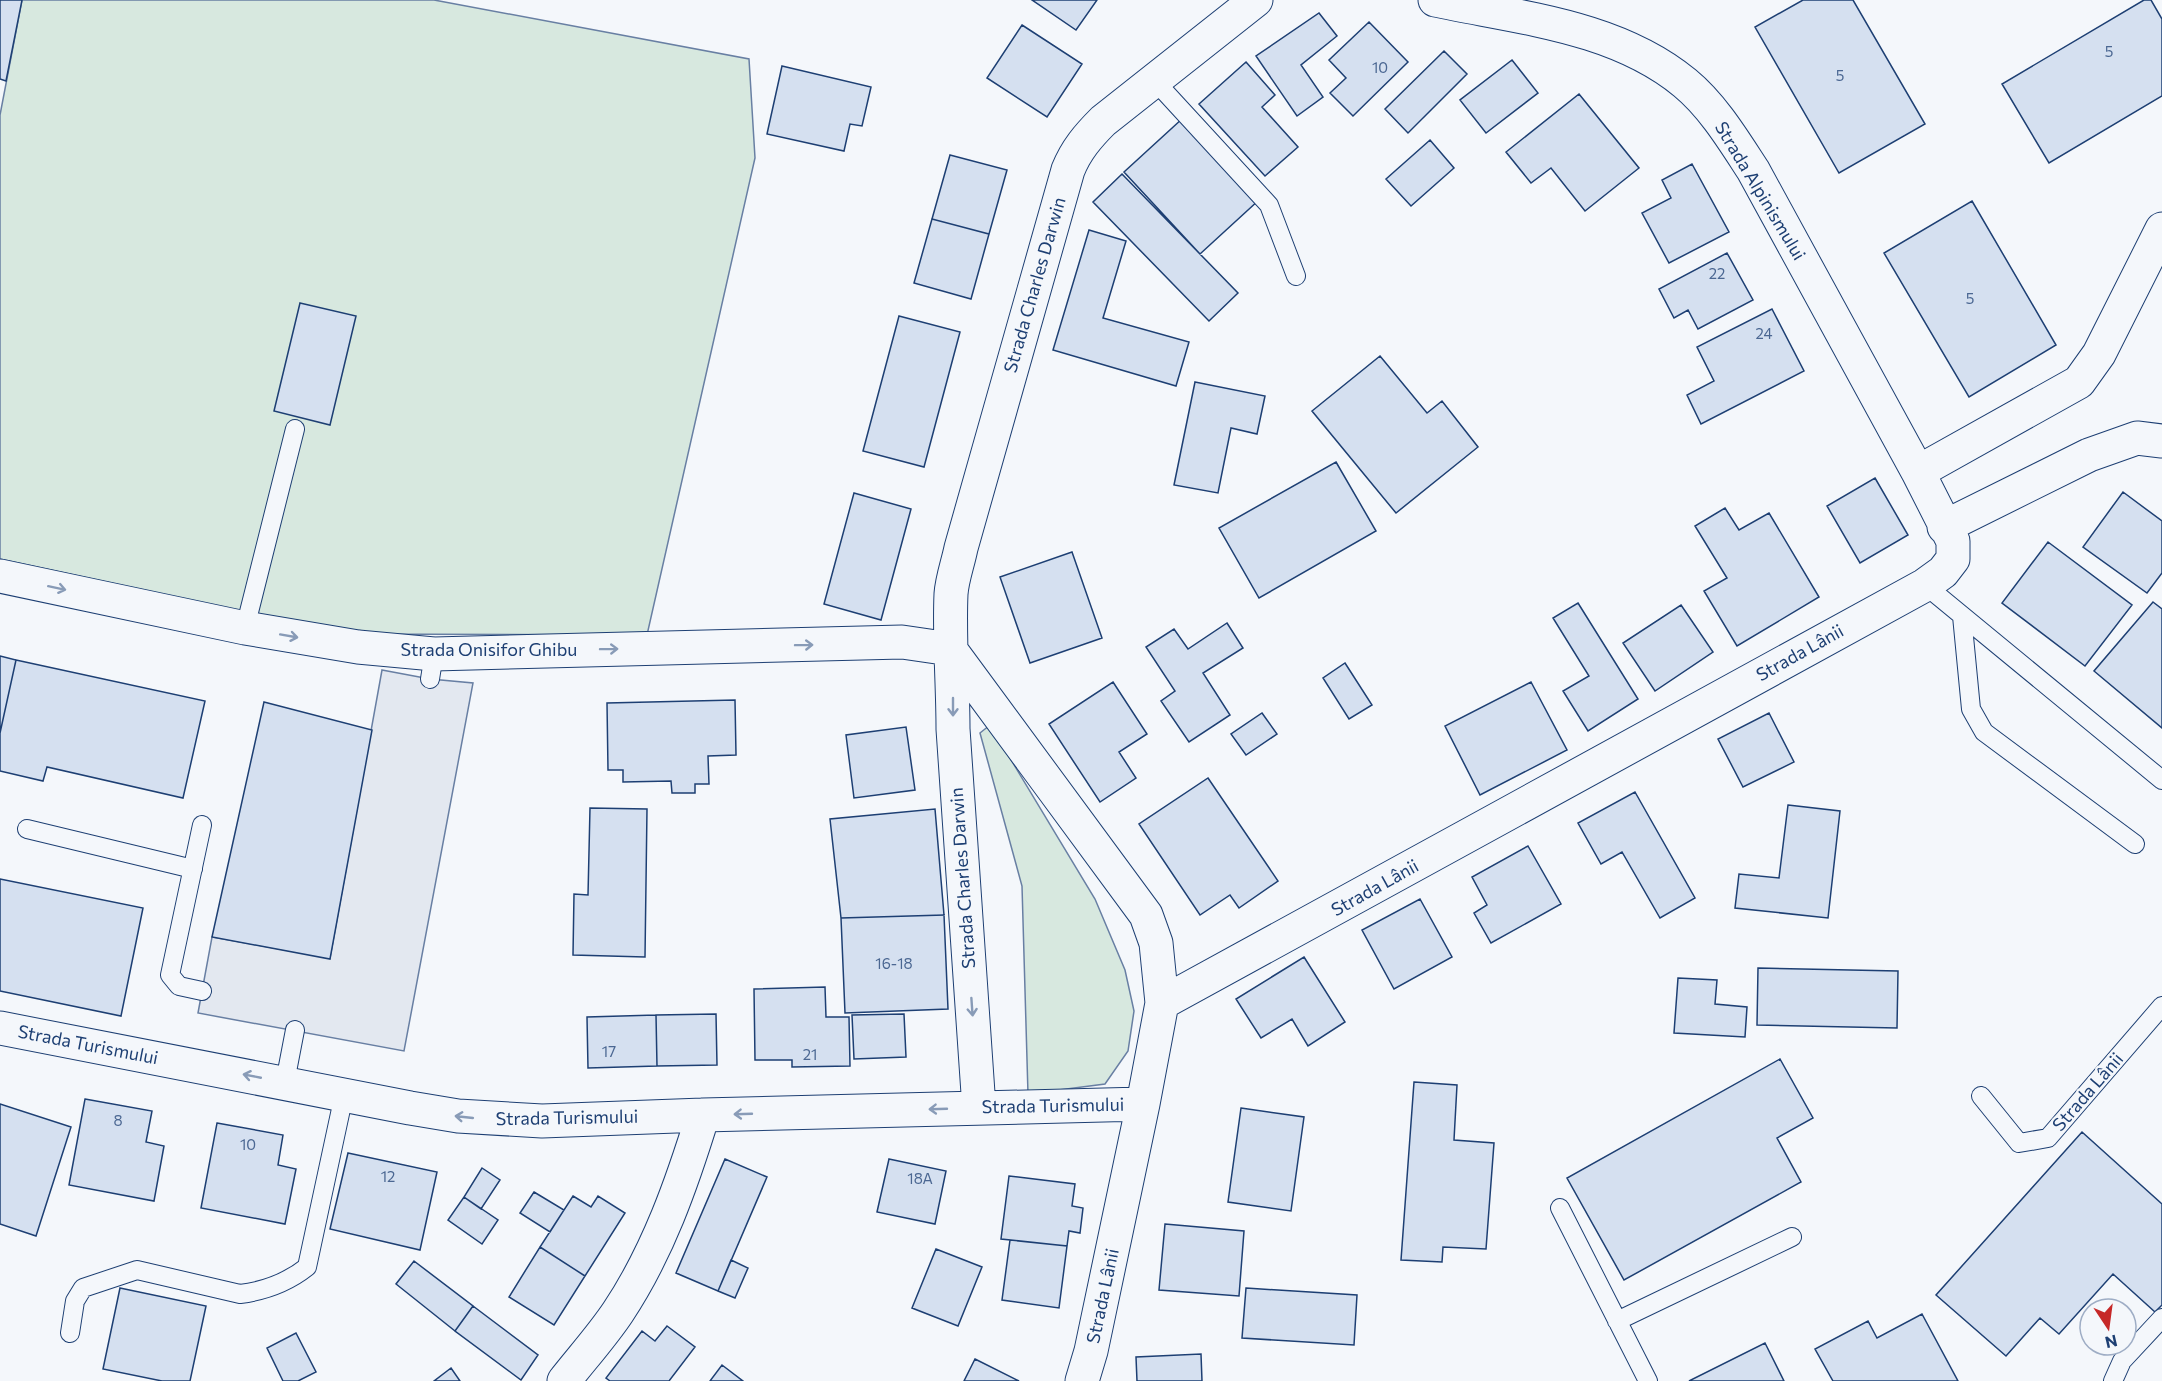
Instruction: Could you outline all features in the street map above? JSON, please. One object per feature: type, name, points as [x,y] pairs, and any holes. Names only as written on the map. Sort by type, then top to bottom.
[{"type":"street","name":"Strada Charles Darwin","points":[[979,1108],[953,729],[953,680],[950,649],[951,591],[961,548],[1074,155],[1103,121],[1256,0]]},
{"type":"street","name":"Strada Alpinismului","points":[[1435,0],[1581,30],[1637,52],[1686,84],[1727,128],[1752,170],[1918,472],[1949,534]]},
{"type":"street","points":[[1918,472],[2079,382],[2099,354],[2162,230]]},
{"type":"street","points":[[1949,534],[2089,455],[2137,438],[2162,441]]},
{"type":"street","name":"Strada Lânii","points":[[1082,1381],[1091,1351],[1162,1003],[1924,585],[1943,572],[1953,559],[1949,534]]},
{"type":"street","name":"Strada Onisifor Ghibu","points":[[0,576],[245,628],[358,647],[432,666],[902,642],[950,649]]},
{"type":"street","points":[[950,649],[1146,915],[1156,943],[1162,1003]]},
{"type":"street","name":"Strada Turismului","points":[[0,1028],[344,1095],[458,1116],[498,1120],[542,1121],[1143,1104]]},
{"type":"street","points":[[564,1381],[618,1312],[658,1240],[687,1166],[703,1115]]},
{"type":"lane","points":[[1154,80],[1269,205],[1296,276]]},
{"type":"lane","points":[[245,628],[295,429]]},
{"type":"lane","points":[[1924,585],[2162,780]]},
{"type":"lane","points":[[1962,616],[1971,709],[1984,732],[2134,844]]},
{"type":"lane","points":[[202,825],[170,975],[179,986],[202,991]]},
{"type":"lane","points":[[27,830],[193,869]]},
{"type":"lane","name":"Strada Lânii","points":[[1981,1096],[2019,1143],[2048,1138],[2162,1006]]},
{"type":"lane","points":[[285,1082],[295,1030]]},
{"type":"lane","points":[[70,1334],[75,1301],[83,1288],[137,1270],[240,1294],[256,1292],[294,1277],[307,1267],[344,1095]]},
{"type":"lane","points":[[1560,1208],[1648,1381]]},
{"type":"lane","points":[[1617,1321],[1792,1237]]},
{"type":"lane","points":[[2113,1381],[2122,1361],[2162,1318]]},
{"type":"shaded area","points":[[22,0],[434,0],[749,59],[755,158],[647,635],[346,634],[0,559],[0,115]]},
{"type":"shaded area","points":[[382,670],[430,679],[473,683],[404,1051],[198,1013],[212,937],[330,958]]},
{"type":"shaded area","points":[[990,725],[1095,899],[1125,970],[1134,1011],[1128,1051],[1105,1084],[1028,1094],[1022,886],[980,733]]},
{"type":"building","points":[[0,0],[22,0],[6,81],[0,79]]},
{"type":"building","points":[[1032,0],[1097,0],[1076,30]]},
{"type":"building","points":[[1803,0],[1853,0],[1925,124],[1839,173],[1755,27]]},
{"type":"building","points":[[2144,0],[2151,0],[2162,19],[2162,96],[2049,163],[2002,84]]},
{"type":"building","points":[[1319,13],[1337,36],[1301,65],[1323,97],[1297,116],[1256,56]]},
{"type":"building","points":[[1369,22],[1408,62],[1353,116],[1330,93],[1346,78],[1329,60]]},
{"type":"building","points":[[1022,25],[1082,64],[1047,117],[987,78]]},
{"type":"building","points":[[1444,51],[1467,74],[1408,133],[1385,109]]},
{"type":"building","points":[[1512,60],[1538,93],[1486,133],[1460,100]]},
{"type":"building","points":[[1246,62],[1275,95],[1262,107],[1298,147],[1265,176],[1199,104]]},
{"type":"building","points":[[782,66],[871,87],[862,126],[850,124],[844,151],[767,134]]},
{"type":"building","points":[[1579,94],[1639,168],[1585,211],[1551,168],[1531,183],[1506,152]]},
{"type":"building","points":[[1183,118],[1260,199],[1200,254],[1124,172]]},
{"type":"building","points":[[1430,140],[1454,168],[1411,206],[1386,179]]},
{"type":"building","points":[[950,155],[1007,170],[989,234],[932,219]]},
{"type":"building","points":[[1692,164],[1729,232],[1669,263],[1642,213],[1671,198],[1662,180]]},
{"type":"building","points":[[1122,174],[1238,293],[1209,321],[1093,202]]},
{"type":"building","points":[[1972,201],[2056,345],[1969,397],[1884,253]]},
{"type":"building","points":[[932,219],[989,234],[971,299],[914,283]]},
{"type":"building","points":[[1089,230],[1126,241],[1103,318],[1189,342],[1176,386],[1053,350]]},
{"type":"building","points":[[1727,253],[1753,300],[1698,329],[1688,310],[1674,318],[1659,289]]},
{"type":"building","points":[[300,303],[356,316],[330,425],[274,411]]},
{"type":"building","points":[[1772,309],[1804,371],[1701,424],[1687,395],[1714,381],[1697,347]]},
{"type":"building","points":[[899,316],[960,332],[924,467],[863,451]]},
{"type":"building","points":[[1380,356],[1427,413],[1442,401],[1478,447],[1396,513],[1312,411]]},
{"type":"building","points":[[1195,382],[1265,396],[1257,434],[1231,428],[1218,493],[1174,485]]},
{"type":"building","points":[[1336,462],[1376,531],[1259,598],[1219,528]]},
{"type":"building","points":[[1875,478],[1908,535],[1860,563],[1827,506]]},
{"type":"building","points":[[2123,492],[2162,521],[2162,573],[2147,593],[2083,547]]},
{"type":"building","points":[[854,493],[911,509],[881,620],[824,604]]},
{"type":"building","points":[[1725,508],[1739,530],[1769,513],[1819,597],[1737,646],[1704,591],[1727,578],[1695,526]]},
{"type":"building","points":[[2048,542],[2132,605],[2085,666],[2002,603]]},
{"type":"building","points":[[1072,552],[1102,638],[1030,663],[1000,577]]},
{"type":"building","points":[[2153,602],[2162,609],[2162,728],[2094,671]]},
{"type":"building","points":[[1578,603],[1638,699],[1588,731],[1563,691],[1589,676],[1553,618]]},
{"type":"building","points":[[1681,605],[1713,652],[1655,691],[1623,643]]},
{"type":"building","points":[[1227,623],[1243,648],[1203,673],[1230,715],[1189,742],[1161,701],[1175,691],[1146,647],[1174,629],[1188,649]]},
{"type":"building","points":[[0,656],[16,660],[0,733]]},
{"type":"building","points":[[16,660],[205,701],[183,798],[47,767],[43,781],[0,771],[0,733]]},
{"type":"building","points":[[1345,663],[1372,705],[1349,719],[1323,678]]},
{"type":"building","points":[[1113,682],[1147,734],[1119,752],[1136,778],[1100,802],[1049,724]]},
{"type":"building","points":[[1531,682],[1567,750],[1480,795],[1445,726]]},
{"type":"building","points":[[735,700],[736,755],[708,756],[709,784],[695,784],[695,793],[672,793],[671,781],[623,782],[623,770],[608,770],[607,703]]},
{"type":"building","points":[[264,702],[372,730],[330,959],[212,937]]},
{"type":"building","points":[[1262,713],[1277,734],[1246,755],[1231,734]]},
{"type":"building","points":[[1769,713],[1794,762],[1743,787],[1718,739]]},
{"type":"building","points":[[906,727],[915,790],[854,798],[846,735]]},
{"type":"building","points":[[1208,778],[1278,881],[1239,908],[1230,895],[1200,915],[1139,824]]},
{"type":"building","points":[[1635,792],[1695,898],[1660,918],[1622,852],[1601,864],[1578,823]]},
{"type":"building","points":[[1788,805],[1840,811],[1828,918],[1735,908],[1739,874],[1779,878]]},
{"type":"building","points":[[590,808],[647,809],[645,957],[573,955],[574,894],[588,895]]},
{"type":"building","points":[[935,809],[944,915],[841,918],[830,819]]},
{"type":"building","points":[[1528,846],[1561,904],[1491,943],[1474,913],[1487,905],[1472,877]]},
{"type":"building","points":[[0,879],[143,908],[121,1016],[0,991]]},
{"type":"building","points":[[1420,899],[1452,957],[1394,989],[1362,930]]},
{"type":"building","points":[[944,915],[948,1009],[845,1013],[841,918]]},
{"type":"building","points":[[1304,957],[1345,1022],[1308,1046],[1292,1019],[1261,1038],[1236,999]]},
{"type":"building","points":[[1758,968],[1898,971],[1897,1028],[1757,1025]]},
{"type":"building","points":[[1678,978],[1717,980],[1715,1004],[1747,1007],[1745,1037],[1674,1033]]},
{"type":"building","points":[[825,987],[826,1017],[849,1017],[850,1066],[792,1067],[792,1060],[755,1060],[754,989]]},
{"type":"building","points":[[716,1014],[717,1065],[657,1066],[656,1015]]},
{"type":"building","points":[[904,1014],[906,1057],[854,1059],[852,1015]]},
{"type":"building","points":[[656,1015],[657,1066],[588,1068],[587,1017]]},
{"type":"building","points":[[1780,1059],[1813,1118],[1777,1138],[1801,1182],[1624,1280],[1567,1178]]},
{"type":"building","points":[[1414,1082],[1457,1085],[1454,1140],[1494,1143],[1486,1249],[1443,1247],[1442,1262],[1401,1260]]},
{"type":"building","points":[[85,1099],[152,1111],[146,1142],[164,1146],[154,1201],[69,1185]]},
{"type":"building","points":[[0,1104],[71,1127],[36,1236],[0,1224]]},
{"type":"building","points":[[1241,1108],[1304,1117],[1291,1211],[1228,1202]]},
{"type":"building","points":[[217,1123],[283,1135],[278,1165],[296,1169],[285,1224],[201,1208]]},
{"type":"building","points":[[2082,1132],[2162,1204],[2162,1305],[2155,1312],[2113,1274],[2092,1297],[2078,1297],[2078,1313],[2059,1334],[2040,1318],[2006,1356],[1936,1295]]},
{"type":"building","points":[[348,1153],[437,1172],[420,1250],[330,1229]]},
{"type":"building","points":[[725,1159],[767,1177],[718,1291],[676,1273]]},
{"type":"building","points":[[889,1159],[946,1171],[935,1224],[877,1212]]},
{"type":"building","points":[[482,1168],[500,1180],[481,1209],[464,1197]]},
{"type":"building","points":[[1009,1176],[1075,1184],[1072,1206],[1083,1208],[1080,1233],[1069,1231],[1067,1246],[1001,1239]]},
{"type":"building","points":[[534,1192],[564,1210],[550,1232],[520,1213]]},
{"type":"building","points":[[573,1196],[591,1207],[598,1196],[625,1213],[585,1276],[540,1247]]},
{"type":"building","points":[[464,1197],[498,1220],[482,1244],[448,1220]]},
{"type":"building","points":[[1165,1224],[1244,1231],[1239,1296],[1159,1290]]},
{"type":"building","points":[[1010,1240],[1067,1246],[1059,1308],[1002,1300]]},
{"type":"building","points":[[540,1247],[585,1276],[554,1325],[509,1297]]},
{"type":"building","points":[[936,1249],[982,1267],[958,1326],[912,1308]]},
{"type":"building","points":[[731,1260],[748,1268],[735,1298],[718,1291]]},
{"type":"building","points":[[414,1261],[473,1306],[455,1331],[396,1284]]},
{"type":"building","points":[[120,1288],[206,1306],[190,1381],[162,1381],[103,1369]]},
{"type":"building","points":[[1246,1288],[1357,1295],[1354,1345],[1242,1338]]},
{"type":"building","points":[[473,1306],[538,1355],[521,1380],[455,1331]]},
{"type":"building","points":[[1922,1314],[1958,1381],[1833,1381],[1815,1349],[1868,1321],[1877,1338]]},
{"type":"building","points":[[667,1326],[695,1347],[669,1381],[610,1381],[606,1378],[642,1331],[655,1341]]},
{"type":"building","points":[[296,1333],[316,1372],[298,1381],[283,1381],[267,1348]]},
{"type":"building","points":[[1765,1343],[1784,1381],[1689,1381]]},
{"type":"building","points":[[1201,1354],[1202,1381],[1137,1381],[1136,1357]]},
{"type":"building","points":[[975,1359],[1019,1381],[964,1381]]},
{"type":"building","points":[[722,1365],[743,1381],[710,1381]]},
{"type":"building","points":[[451,1368],[460,1381],[434,1381]]}]
